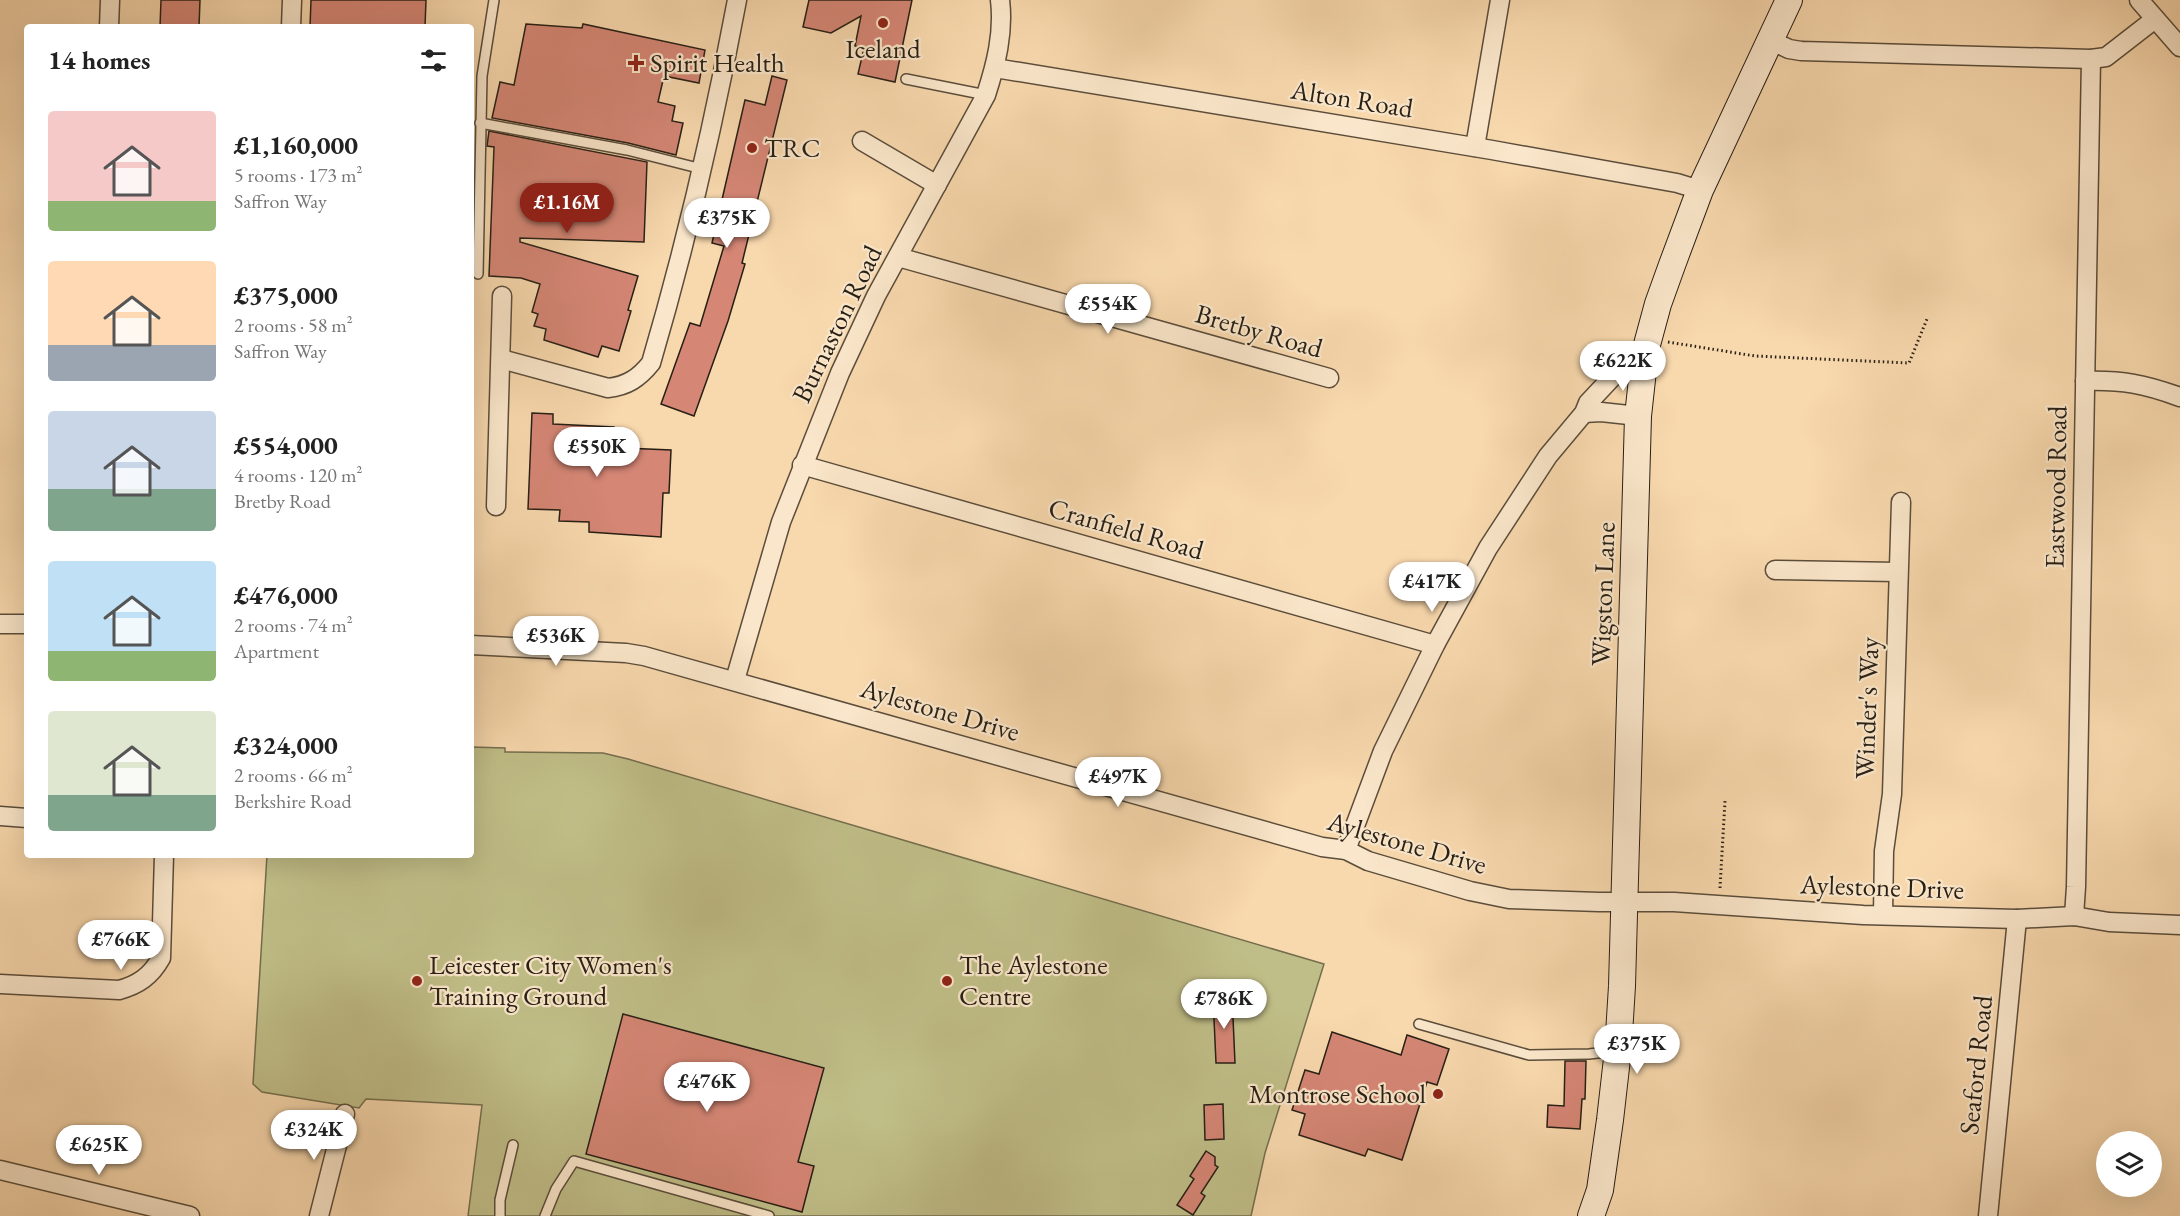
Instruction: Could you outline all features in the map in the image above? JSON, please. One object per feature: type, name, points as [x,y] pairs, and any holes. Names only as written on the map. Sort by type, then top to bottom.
[{"type":"street","points":[[109,24],[110,0]]},
{"type":"street","points":[[291,24],[292,0]]},
{"type":"street","points":[[501,359],[608,388],[621,387],[643,373],[651,363],[678,272],[737,0]]},
{"type":"street","name":"Burnaston Road","points":[[735,680],[781,522],[840,373],[876,296],[986,95],[995,68],[1000,40],[1000,0]]},
{"type":"street","points":[[1475,147],[1500,0]]},
{"type":"street","name":"Wigston Lane","points":[[1591,1216],[1600,1190],[1618,1050],[1625,901],[1638,416],[1647,346],[1658,304],[1700,190],[1772,41],[1789,0]]},
{"type":"street","points":[[2139,0],[2180,47]]},
{"type":"street","points":[[1772,41],[1789,49],[1801,51],[2091,59],[2106,57],[2156,19]]},
{"type":"street","name":"Eastwood Road","points":[[2074,916],[2091,59]]},
{"type":"street","name":"Alton Road","points":[[995,68],[1475,147],[1677,183],[1700,190]]},
{"type":"street","points":[[862,141],[937,185]]},
{"type":"street","name":"Bretby Road","points":[[898,257],[1329,378]]},
{"type":"street","points":[[496,506],[502,296]]},
{"type":"street","points":[[1346,850],[1383,751],[1435,645],[1488,548],[1548,456],[1584,413],[1588,403],[1633,355],[1647,346]]},
{"type":"street","points":[[2085,381],[2118,380],[2146,385],[2180,397]]},
{"type":"street","points":[[1584,413],[1601,412],[1638,416]]},
{"type":"street","name":"Cranfield Road","points":[[802,465],[1435,645]]},
{"type":"street","name":"Winder's Way","points":[[1883,915],[1884,851],[1892,794],[1901,502]]},
{"type":"street","points":[[1775,570],[1898,572]]},
{"type":"street","points":[[0,624],[24,624]]},
{"type":"street","name":"Aylestone Drive","points":[[474,645],[626,653],[644,656],[1322,847],[1346,850],[1368,861],[1470,891],[1509,899],[1719,905],[1883,915],[2017,918],[2074,916],[2109,922],[2180,925]]},
{"type":"street","points":[[0,816],[24,818]]},
{"type":"street","points":[[0,984],[119,990],[132,987],[143,980],[154,970],[160,958],[164,858]]},
{"type":"street","name":"Seaford Road","points":[[1988,1216],[2017,918]]},
{"type":"street","points":[[319,1216],[345,1114]]},
{"type":"street","points":[[0,1170],[190,1216]]},
{"type":"lane","points":[[478,274],[480,123],[483,76],[494,0]]},
{"type":"lane","points":[[906,79],[986,95]]},
{"type":"lane","points":[[480,123],[627,150],[702,169]]},
{"type":"lane","points":[[1419,1024],[1529,1055],[1589,1054],[1618,1050]]},
{"type":"lane","points":[[500,1216],[500,1200],[513,1145]]},
{"type":"lane","points":[[545,1216],[556,1189],[574,1161],[769,1216]]},
{"type":"path","points":[[1647,346],[1755,356],[1909,363],[1927,319]]},
{"type":"path","points":[[1719,905],[1725,801]]},
{"type":"shaded area","points":[[474,747],[505,748],[505,752],[603,753],[628,759],[1324,964],[1265,1153],[1251,1216],[468,1216],[482,1105],[366,1099],[359,1108],[262,1092],[253,1084],[267,858],[474,858]]},
{"type":"building","points":[[161,0],[200,0],[199,24],[160,24]]},
{"type":"building","points":[[311,0],[426,0],[425,24],[310,24]]},
{"type":"building","name":"Iceland","points":[[809,0],[912,0],[895,82],[858,74],[864,48],[855,46],[861,16],[831,33],[803,27]]},
{"type":"building","points":[[526,24],[582,28],[583,24],[705,50],[699,83],[664,76],[658,102],[675,106],[672,121],[683,123],[676,155],[628,143],[492,118],[500,82],[514,85]]},
{"type":"building","points":[[772,76],[787,80],[742,263],[745,264],[728,321],[694,416],[661,404],[690,323],[700,326],[724,246],[712,243],[745,100],[765,105]]},
{"type":"building","points":[[489,131],[647,162],[644,242],[520,238],[520,242],[638,276],[628,310],[631,311],[619,351],[602,346],[598,357],[544,340],[546,329],[534,326],[538,314],[532,312],[540,284],[521,278],[489,276],[494,147],[487,146]]},
{"type":"building","points":[[532,413],[553,414],[553,424],[614,427],[614,439],[625,440],[624,448],[671,450],[669,493],[663,493],[661,537],[589,532],[589,522],[559,521],[560,510],[528,509]]},
{"type":"building","points":[[1232,996],[1235,1063],[1216,1063],[1213,997]]},
{"type":"building","points":[[623,1014],[824,1068],[798,1162],[814,1166],[802,1212],[586,1154]]},
{"type":"building","points":[[1332,1032],[1401,1055],[1407,1035],[1449,1049],[1437,1085],[1427,1082],[1402,1160],[1368,1149],[1365,1156],[1299,1135],[1305,1114],[1292,1110],[1305,1070],[1319,1074]]},
{"type":"building","points":[[1565,1061],[1586,1061],[1585,1099],[1582,1099],[1580,1129],[1547,1127],[1548,1105],[1564,1106]]},
{"type":"building","points":[[1223,1104],[1224,1139],[1205,1140],[1204,1105]]},
{"type":"building","points":[[1206,1151],[1215,1157],[1215,1165],[1218,1167],[1201,1193],[1205,1196],[1193,1215],[1177,1205],[1194,1179],[1190,1176]]},
{"type":"place","name":"Iceland","points":[[883,23]]},
{"type":"place","name":"Spirit Health","points":[[636,63]]},
{"type":"place","name":"TRC","points":[[752,148]]},
{"type":"place","name":"Leicester City Women's Training Ground","points":[[417,981]]},
{"type":"place","name":"The Aylestone Centre","points":[[947,981]]},
{"type":"place","name":"Montrose School","points":[[1438,1094]]}]
